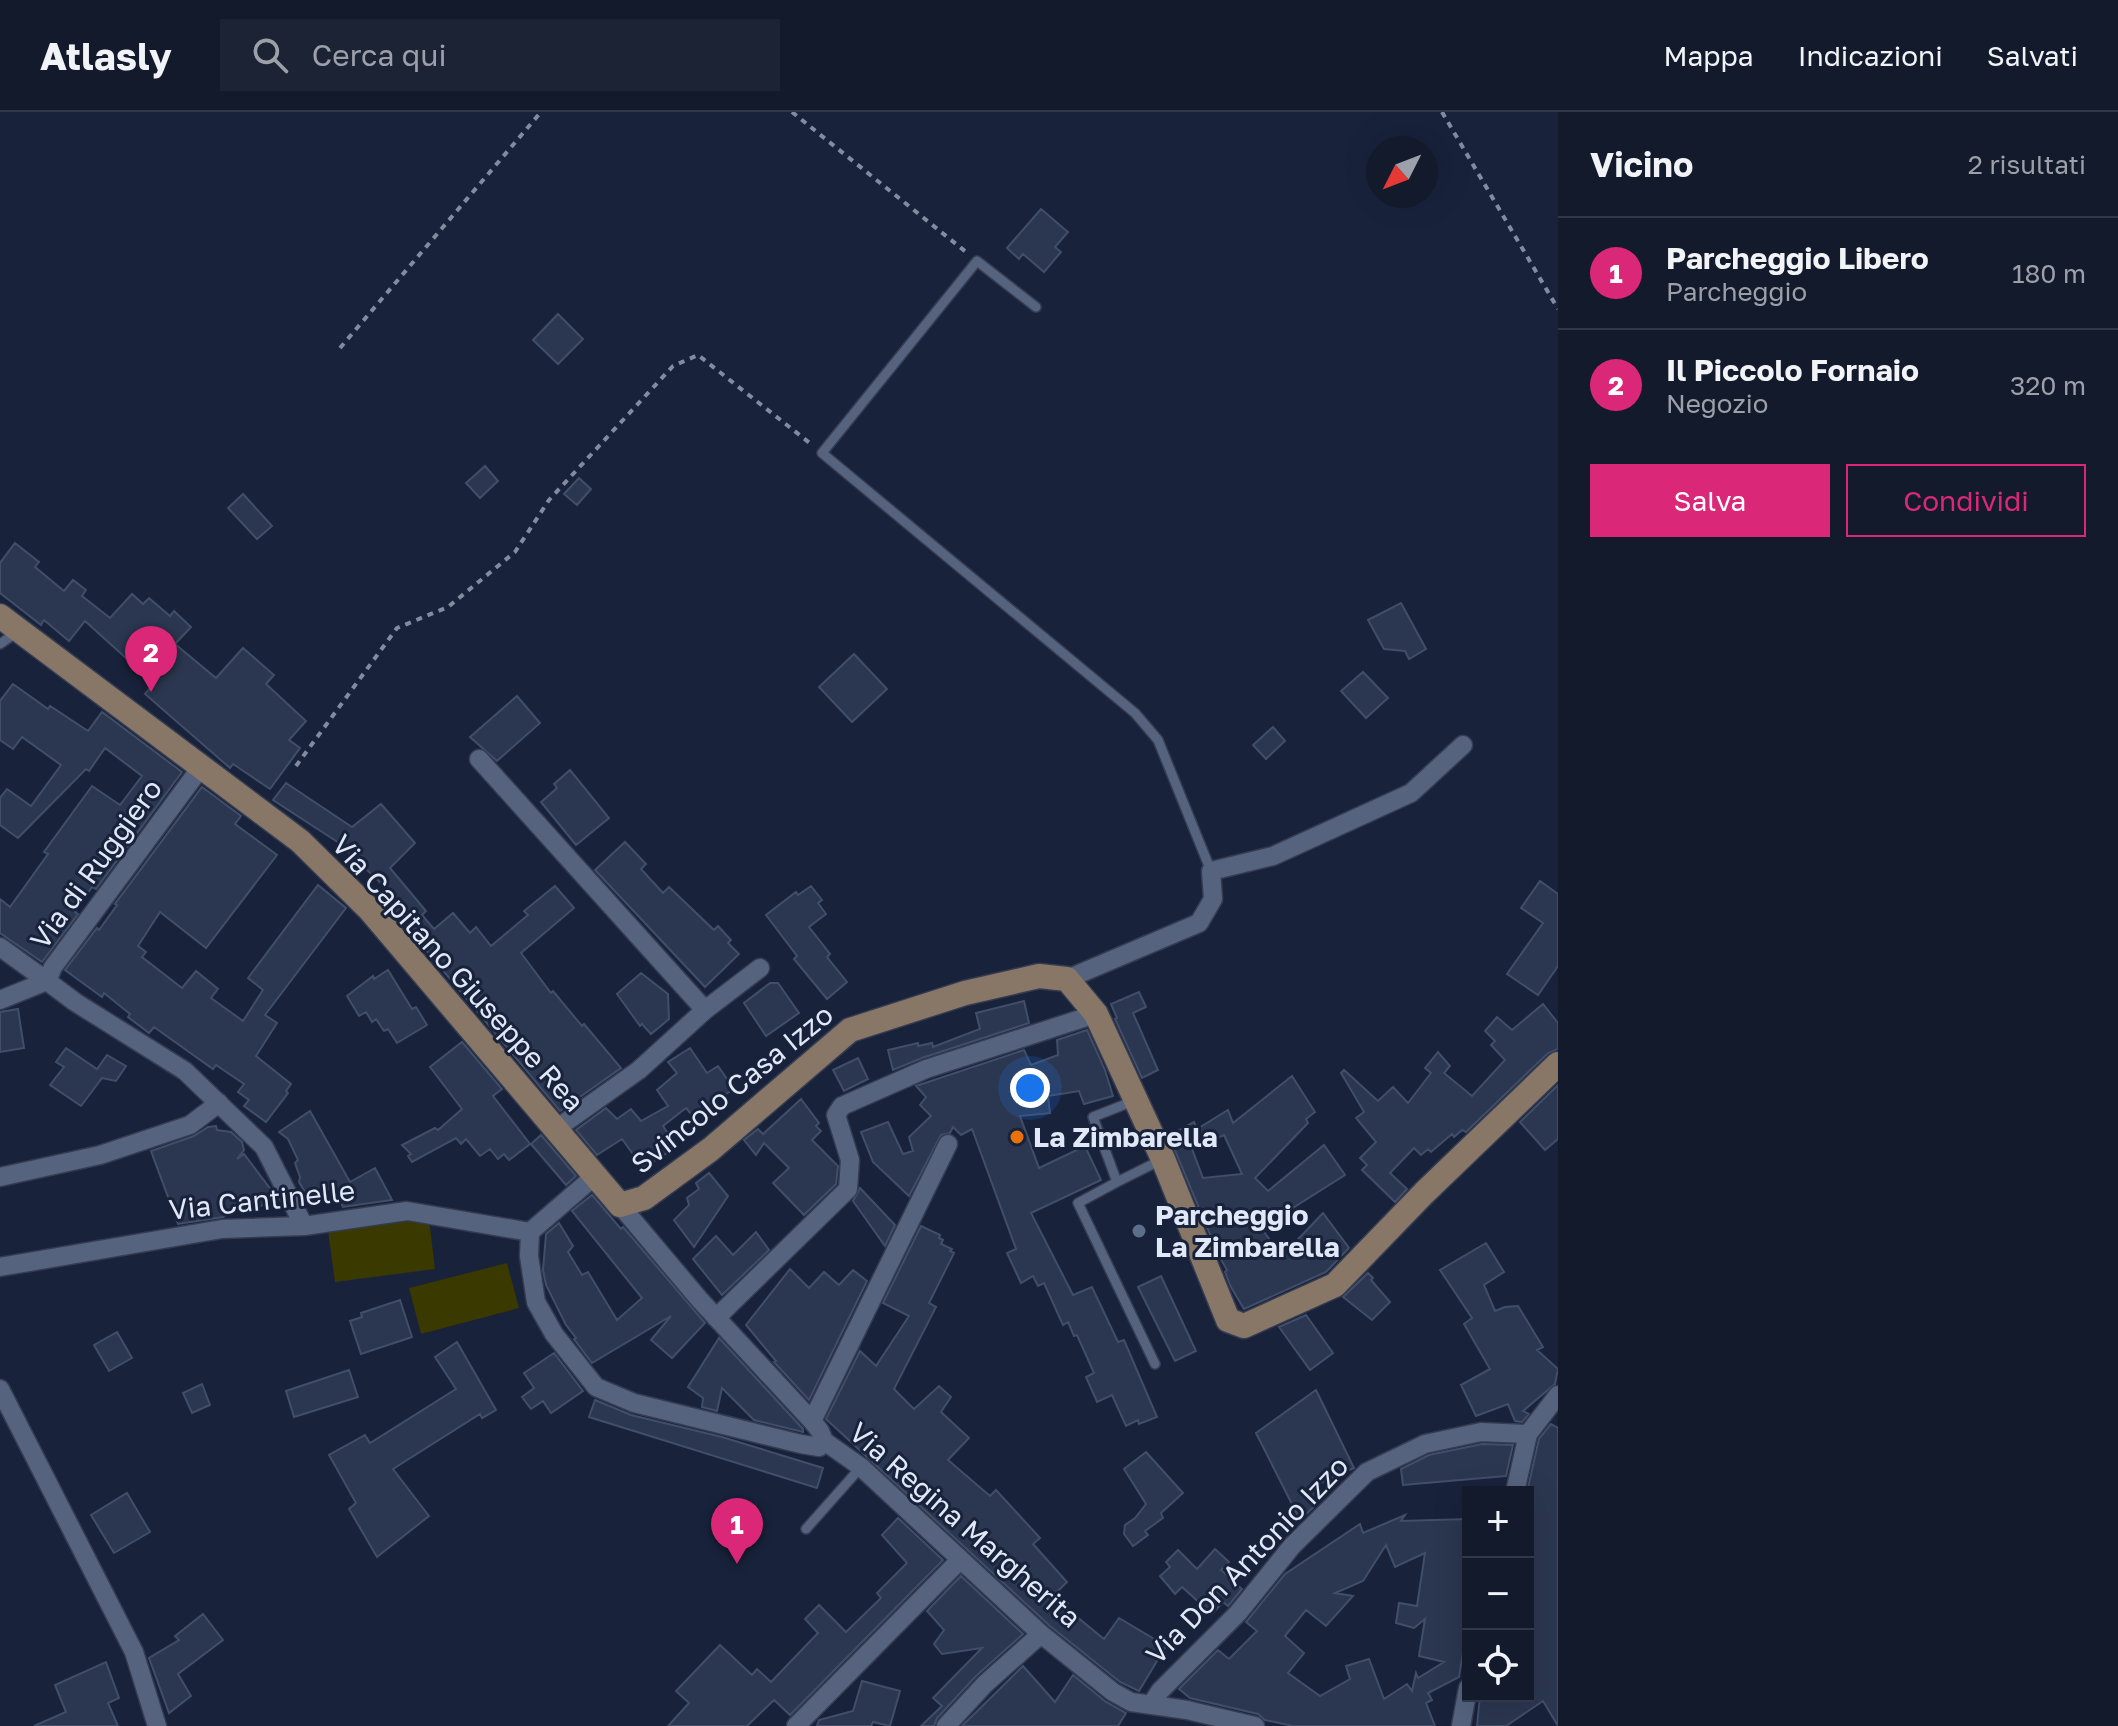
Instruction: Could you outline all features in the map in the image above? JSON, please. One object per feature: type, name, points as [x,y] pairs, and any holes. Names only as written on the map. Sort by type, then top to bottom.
[{"type":"street","name":"Via Capitano Giuseppe Rea","points":[[4,626],[202,766],[300,841],[370,910],[596,1175]]},
{"type":"street","points":[[1463,745],[1411,793],[1273,856],[1211,871],[1213,899],[1199,923],[1067,979],[1096,1014],[1163,1159],[1228,1320],[1244,1326],[1335,1285],[1424,1193],[1558,1064]]},
{"type":"street","points":[[479,759],[705,1010]]},
{"type":"street","name":"Via di Ruggiero","points":[[202,766],[53,967],[47,981],[185,1071],[219,1103],[264,1147],[304,1226]]},
{"type":"street","points":[[0,947],[47,981]]},
{"type":"street","points":[[556,1129],[639,1070],[705,1010],[760,968]]},
{"type":"street","name":"Svincolo Casa Izzo","points":[[620,1205],[644,1198],[711,1149],[850,1030],[965,993],[1039,976],[1067,979]]},
{"type":"street","points":[[0,1000],[47,981]]},
{"type":"street","points":[[716,1318],[848,1189],[850,1160],[836,1115],[842,1106],[926,1069],[1096,1014]]},
{"type":"street","points":[[0,1177],[100,1155],[190,1125],[219,1103]]},
{"type":"street","points":[[812,1421],[948,1144]]},
{"type":"street","points":[[596,1175],[530,1232],[529,1256],[536,1302],[554,1334],[596,1387],[634,1403],[801,1444],[819,1447],[824,1441]]},
{"type":"street","name":"Via Regina Margherita","points":[[596,1175],[716,1318],[812,1421],[824,1441],[861,1467],[1041,1634],[1113,1692],[1131,1702],[1187,1710],[1250,1725]]},
{"type":"street","name":"Via Cantinelle","points":[[0,1267],[222,1229],[304,1226],[407,1211],[530,1232]]},
{"type":"street","points":[[0,1389],[134,1652],[157,1726]]},
{"type":"street","points":[[1516,1486],[1528,1434],[1558,1395]]},
{"type":"street","name":"Via Don Antonio Izzo","points":[[1151,1705],[1160,1691],[1238,1613],[1292,1546],[1367,1472],[1425,1444],[1481,1432],[1528,1434]]},
{"type":"street","points":[[796,1726],[960,1560]]},
{"type":"street","points":[[946,1726],[985,1684],[1041,1634]]},
{"type":"street","points":[[1461,1726],[1465,1702]]},
{"type":"lane","points":[[1036,307],[977,261],[822,453],[1135,713],[1158,740],[1211,871]]},
{"type":"lane","points":[[1117,1182],[1093,1117],[1136,1100]]},
{"type":"lane","points":[[1155,1364],[1078,1203],[1163,1159]]},
{"type":"lane","points":[[806,1529],[861,1467]]},
{"type":"path","points":[[340,348],[541,112]]},
{"type":"path","points":[[792,112],[977,261]]},
{"type":"path","points":[[1442,112],[1558,309]]},
{"type":"path","points":[[296,766],[397,628],[448,607],[515,552],[549,500],[673,366],[698,355],[822,453]]},
{"type":"shaded area","points":[[429,1219],[435,1269],[335,1282],[328,1231]]},
{"type":"shaded area","points":[[507,1263],[519,1308],[421,1334],[409,1288]]},
{"type":"building","points":[[1041,209],[1068,232],[1055,247],[1061,252],[1044,272],[1023,254],[1019,259],[1007,248]]},
{"type":"building","points":[[558,314],[583,339],[558,364],[533,340]]},
{"type":"building","points":[[485,466],[498,481],[480,498],[466,483]]},
{"type":"building","points":[[579,478],[591,489],[577,505],[564,494]]},
{"type":"building","points":[[243,494],[272,526],[257,539],[228,508]]},
{"type":"building","points":[[15,543],[39,562],[35,567],[64,591],[73,580],[86,590],[82,596],[110,618],[132,594],[143,604],[149,598],[170,616],[174,611],[191,627],[175,644],[216,678],[243,648],[274,675],[266,684],[306,721],[289,740],[300,748],[270,789],[233,764],[230,768],[145,694],[157,680],[130,655],[127,659],[85,621],[69,641],[44,620],[41,625],[0,593],[0,563]]},
{"type":"building","points":[[1401,603],[1426,649],[1409,659],[1405,651],[1384,649],[1368,620]]},
{"type":"building","points":[[854,654],[887,689],[852,722],[819,687]]},
{"type":"building","points":[[1363,672],[1388,698],[1366,718],[1341,691]]},
{"type":"building","points":[[13,684],[48,709],[50,706],[88,731],[102,712],[182,772],[96,889],[92,887],[75,912],[78,914],[42,962],[0,933],[0,899],[10,907],[48,854],[44,852],[92,786],[120,805],[142,776],[105,748],[89,771],[86,769],[18,838],[0,825],[0,798],[7,789],[31,806],[61,765],[22,737],[13,749],[0,740],[0,701]]},
{"type":"building","points":[[517,696],[540,723],[497,761],[470,737]]},
{"type":"building","points":[[1273,727],[1285,741],[1266,759],[1253,745]]},
{"type":"building","points":[[570,770],[609,818],[576,845],[541,802],[557,788],[554,784]]},
{"type":"building","points":[[286,783],[352,827],[381,804],[415,843],[390,868],[426,911],[422,915],[434,929],[453,913],[470,933],[476,927],[491,946],[528,915],[524,911],[555,886],[574,908],[521,953],[551,993],[553,991],[582,1026],[584,1024],[621,1068],[560,1111],[381,896],[388,890],[339,843],[273,800]]},
{"type":"building","points":[[202,787],[241,816],[235,824],[277,855],[206,948],[160,912],[138,946],[146,952],[142,957],[182,988],[196,971],[218,989],[211,998],[243,1021],[263,990],[248,978],[318,885],[346,908],[265,1015],[277,1023],[256,1056],[291,1084],[286,1091],[288,1093],[266,1122],[244,1106],[249,1100],[238,1092],[244,1084],[216,1065],[213,1069],[154,1027],[149,1033],[104,993],[102,997],[65,970],[97,928],[99,930]]},
{"type":"building","points":[[625,842],[646,864],[641,869],[663,893],[669,887],[714,930],[718,926],[739,954],[705,987],[595,870]]},
{"type":"building","points":[[1540,881],[1558,894],[1558,966],[1538,995],[1507,974],[1543,923],[1521,908]]},
{"type":"building","points":[[811,886],[822,900],[818,903],[826,914],[809,927],[847,982],[827,999],[794,959],[797,956],[766,915],[796,892],[798,895]]},
{"type":"building","points":[[388,970],[412,1009],[416,1007],[427,1025],[397,1043],[388,1029],[384,1031],[376,1019],[372,1022],[366,1012],[359,1016],[347,996],[373,976],[374,979]]},
{"type":"building","points":[[641,973],[668,994],[669,1019],[651,1034],[642,1024],[640,1026],[617,994]]},
{"type":"building","points":[[770,983],[778,983],[799,1013],[766,1036],[744,1003]]},
{"type":"building","points":[[1139,992],[1146,1007],[1133,1013],[1158,1070],[1142,1078],[1111,1004]]},
{"type":"building","points":[[1024,1001],[1029,1023],[893,1070],[888,1050],[918,1043],[918,1046],[932,1043],[933,1047],[980,1029],[976,1013]]},
{"type":"building","points":[[1543,1004],[1558,1023],[1558,1049],[1548,1053],[1466,1132],[1462,1130],[1454,1137],[1452,1134],[1431,1152],[1428,1149],[1421,1155],[1414,1148],[1390,1173],[1407,1189],[1395,1202],[1362,1170],[1367,1165],[1360,1158],[1376,1142],[1356,1118],[1364,1112],[1341,1073],[1344,1070],[1378,1101],[1393,1087],[1408,1103],[1431,1073],[1425,1068],[1438,1052],[1450,1066],[1444,1073],[1472,1096],[1505,1060],[1491,1045],[1495,1041],[1485,1031],[1497,1017],[1512,1030]]},
{"type":"building","points":[[18,1009],[24,1048],[0,1052],[0,1012]]},
{"type":"building","points":[[1087,1030],[1113,1096],[1084,1104],[1079,1091],[1048,1096],[1050,1113],[1020,1116],[1039,1168],[1085,1146],[1101,1180],[1031,1213],[1073,1295],[1092,1287],[1118,1342],[1124,1340],[1157,1417],[1139,1424],[1138,1420],[1126,1426],[1112,1395],[1097,1402],[1086,1377],[1094,1373],[1077,1335],[1074,1336],[1068,1322],[1063,1325],[1044,1283],[1038,1286],[1033,1276],[1021,1283],[1007,1253],[1016,1249],[972,1129],[961,1135],[953,1127],[950,1133],[941,1135],[909,1196],[873,1162],[861,1132],[888,1122],[903,1154],[913,1151],[909,1137],[931,1116],[920,1105],[926,1097],[916,1086],[1024,1050],[1031,1065],[1058,1055],[1057,1040]]},
{"type":"building","points":[[462,1042],[502,1089],[493,1096],[530,1144],[509,1160],[504,1154],[498,1159],[490,1149],[480,1156],[466,1139],[461,1144],[456,1138],[412,1162],[408,1156],[411,1154],[402,1145],[435,1128],[438,1130],[462,1109],[430,1067]]},
{"type":"building","points":[[66,1048],[97,1069],[107,1055],[126,1066],[116,1081],[102,1078],[81,1106],[50,1085],[64,1067],[56,1062]]},
{"type":"building","points":[[690,1048],[707,1073],[718,1066],[734,1089],[692,1115],[686,1108],[663,1126],[677,1147],[643,1168],[622,1139],[597,1155],[576,1130],[606,1108],[617,1119],[631,1109],[641,1121],[668,1106],[657,1090],[677,1073],[668,1062]]},
{"type":"building","points":[[858,1058],[868,1079],[844,1091],[833,1070]]},
{"type":"building","points":[[1292,1076],[1315,1112],[1255,1178],[1268,1191],[1324,1145],[1345,1175],[1261,1228],[1282,1256],[1323,1213],[1349,1248],[1326,1272],[1244,1309],[1231,1287],[1225,1272],[1227,1270],[1169,1136],[1194,1122],[1197,1129],[1228,1110],[1233,1123]],"holes":[[[1224,1135],[1242,1174],[1203,1178],[1192,1149]]]},
{"type":"building","points":[[1558,1085],[1558,1139],[1545,1150],[1520,1122]]},
{"type":"building","points":[[801,1099],[819,1123],[816,1126],[821,1131],[812,1140],[838,1166],[836,1184],[804,1215],[773,1183],[789,1168],[764,1143],[756,1155],[744,1140],[758,1129],[763,1134]]},
{"type":"building","points":[[310,1111],[350,1182],[375,1168],[392,1200],[343,1207],[332,1187],[309,1199],[299,1182],[295,1163],[298,1160],[288,1139],[279,1132]]},
{"type":"building","points":[[216,1126],[217,1130],[231,1132],[242,1142],[244,1150],[237,1159],[244,1154],[275,1195],[257,1209],[252,1203],[223,1217],[178,1224],[151,1151]]},
{"type":"building","points":[[541,1135],[576,1176],[566,1185],[531,1144]]},
{"type":"building","points":[[709,1173],[728,1196],[694,1247],[674,1220],[689,1205],[687,1198],[699,1189],[696,1183]]},
{"type":"building","points":[[860,1188],[895,1225],[885,1246],[853,1201]]},
{"type":"building","points":[[592,1195],[705,1323],[672,1358],[651,1340],[671,1316],[592,1363],[574,1339],[546,1285],[543,1270],[546,1234],[559,1223],[573,1246],[568,1252],[582,1275],[588,1272],[617,1320],[642,1298],[572,1211]]},
{"type":"building","points":[[921,1226],[940,1235],[939,1238],[943,1240],[941,1244],[954,1253],[929,1303],[936,1307],[894,1389],[914,1409],[939,1386],[951,1397],[941,1412],[969,1438],[948,1460],[990,1496],[996,1490],[1040,1538],[1033,1544],[1067,1582],[1057,1592],[1068,1603],[1065,1607],[1104,1639],[1119,1618],[1166,1646],[1139,1691],[1120,1682],[1050,1626],[826,1419],[860,1351],[876,1366],[909,1316],[883,1303]]},
{"type":"building","points":[[756,1232],[769,1250],[722,1295],[693,1259],[716,1236],[733,1255]]},
{"type":"building","points":[[1486,1243],[1504,1272],[1484,1285],[1495,1311],[1518,1306],[1543,1347],[1537,1350],[1558,1369],[1555,1384],[1523,1411],[1529,1414],[1522,1422],[1515,1421],[1508,1404],[1476,1416],[1461,1385],[1490,1369],[1464,1324],[1472,1318],[1440,1270]]},
{"type":"building","points":[[790,1269],[809,1288],[824,1272],[839,1285],[853,1270],[867,1281],[809,1400],[746,1325]]},
{"type":"building","points":[[1368,1273],[1390,1302],[1372,1320],[1343,1297]]},
{"type":"building","points":[[1161,1276],[1196,1351],[1175,1361],[1138,1287]]},
{"type":"building","points":[[400,1300],[412,1337],[361,1354],[350,1321],[362,1317],[361,1313]]},
{"type":"building","points":[[1306,1315],[1333,1353],[1310,1370],[1279,1327]]},
{"type":"building","points":[[117,1332],[132,1358],[109,1371],[94,1345]]},
{"type":"building","points":[[719,1338],[803,1432],[754,1420],[722,1388],[717,1411],[702,1407],[703,1398],[688,1387]]},
{"type":"building","points":[[457,1342],[496,1410],[482,1418],[480,1414],[393,1469],[429,1516],[377,1557],[349,1509],[356,1503],[329,1455],[365,1435],[370,1443],[456,1389],[435,1357]]},
{"type":"building","points":[[554,1353],[583,1391],[551,1413],[543,1401],[531,1409],[522,1397],[534,1388],[524,1373]]},
{"type":"building","points":[[349,1370],[358,1397],[294,1417],[286,1391]]},
{"type":"building","points":[[202,1384],[210,1405],[192,1413],[183,1393]]},
{"type":"building","points":[[1316,1390],[1354,1468],[1318,1484],[1323,1498],[1300,1520],[1256,1433]]},
{"type":"building","points":[[595,1400],[631,1415],[722,1437],[823,1468],[817,1488],[589,1417]]},
{"type":"building","points":[[1551,1424],[1558,1428],[1558,1726],[1543,1701],[1506,1726],[1477,1726],[1479,1702],[1534,1702],[1534,1486],[1528,1486],[1539,1439]]},
{"type":"building","points":[[1482,1444],[1513,1445],[1506,1476],[1403,1485],[1401,1469],[1429,1455]]},
{"type":"building","points":[[1146,1452],[1183,1493],[1161,1513],[1163,1518],[1145,1531],[1148,1535],[1133,1546],[1124,1534],[1125,1525],[1146,1504],[1124,1469]]},
{"type":"building","points":[[127,1493],[150,1532],[114,1553],[91,1515]]},
{"type":"building","points":[[1405,1515],[1401,1521],[1462,1519],[1462,1659],[1459,1677],[1428,1693],[1432,1700],[1426,1703],[1435,1726],[1293,1726],[1190,1698],[1179,1689],[1218,1650],[1229,1659],[1257,1631],[1246,1622],[1285,1574],[1360,1524],[1363,1533]],"holes":[[[1386,1545],[1395,1567],[1425,1553],[1417,1606],[1399,1603],[1396,1623],[1414,1628],[1425,1619],[1419,1656],[1444,1662],[1418,1678],[1416,1673],[1412,1691],[1407,1684],[1384,1699],[1369,1659],[1346,1666],[1350,1679],[1320,1696],[1288,1673],[1304,1653],[1285,1636],[1306,1610],[1326,1626],[1353,1596],[1335,1593],[1363,1581]]]},
{"type":"building","points":[[898,1518],[943,1560],[790,1715],[774,1700],[747,1726],[668,1726],[689,1703],[676,1691],[720,1645],[752,1675],[757,1669],[771,1682],[818,1633],[805,1619],[819,1605],[846,1632],[881,1598],[877,1593],[907,1563],[882,1535]]},
{"type":"building","points":[[1215,1549],[1229,1562],[1221,1570],[1242,1589],[1228,1606],[1223,1602],[1212,1614],[1182,1587],[1175,1594],[1160,1576],[1170,1567],[1166,1562],[1178,1550],[1197,1569]]},
{"type":"building","points":[[961,1576],[1023,1634],[976,1676],[937,1718],[934,1726],[921,1726],[942,1706],[933,1698],[982,1648],[942,1654],[934,1644],[944,1630],[927,1611]]},
{"type":"building","points":[[203,1614],[223,1640],[178,1674],[191,1696],[169,1713],[149,1658],[179,1640],[175,1636]]},
{"type":"building","points":[[106,1662],[119,1698],[108,1703],[118,1726],[34,1726],[66,1712],[55,1685]]},
{"type":"building","points":[[1023,1666],[1055,1702],[1073,1675],[1106,1702],[1126,1713],[1118,1726],[962,1726]]},
{"type":"building","points":[[862,1681],[900,1691],[890,1726],[873,1722],[871,1726],[817,1726],[819,1720],[853,1711]]},
{"type":"place","name":"Il Piccolo Fornaio","points":[[151,692]]},
{"type":"place","name":"La Zimbarella","points":[[1017,1137]]},
{"type":"place","name":"Parcheggio La Zimbarella","points":[[1139,1231]]},
{"type":"place","name":"Parcheggio Libero","points":[[737,1564]]}]
